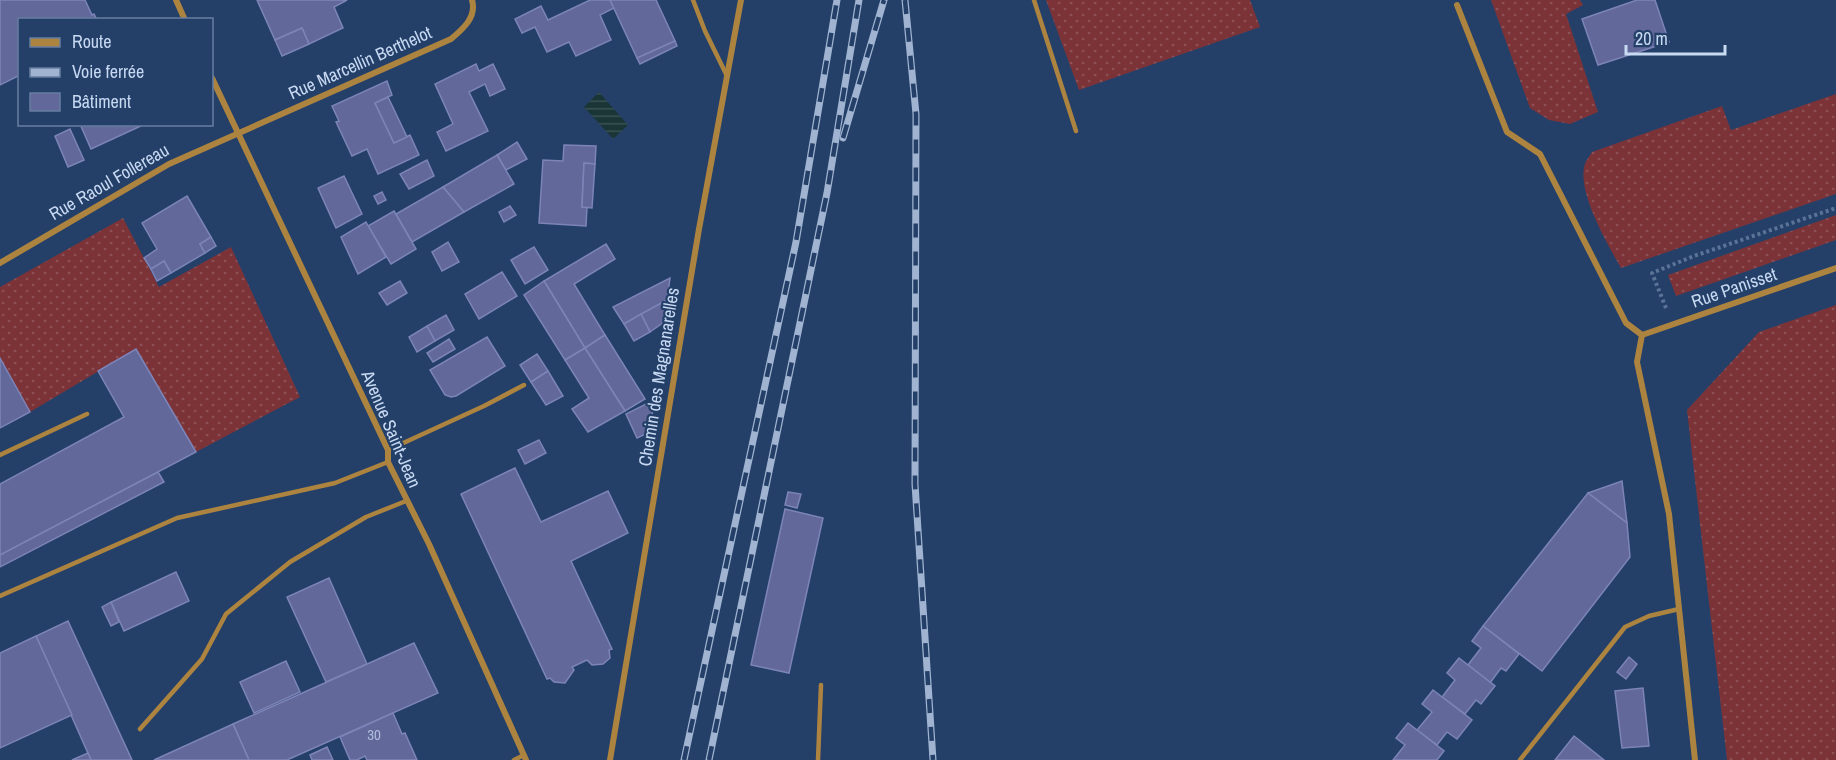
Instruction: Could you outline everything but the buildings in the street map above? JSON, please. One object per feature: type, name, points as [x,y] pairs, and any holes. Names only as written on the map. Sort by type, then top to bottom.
[{"type":"street","points":[[176,0],[184,18]]},
{"type":"street","name":"Rue Marcellin Berthelot","points":[[237,134],[452,39],[469,24],[474,4],[472,0]]},
{"type":"street","name":"Chemin des Magnanarelles","points":[[610,760],[699,229],[741,0]]},
{"type":"street","points":[[1457,2],[1507,132],[1540,154],[1626,323],[1641,335],[1637,362],[1669,514],[1695,760]]},
{"type":"street","name":"Avenue Saint-Jean","points":[[213,80],[388,450],[388,462],[429,544],[525,758]]},
{"type":"street","name":"Rue Raoul Follereau","points":[[0,263],[169,164],[237,134]]},
{"type":"street","name":"Rue Panisset","points":[[1641,335],[1836,268]]},
{"type":"lane","points":[[693,0],[727,76]]},
{"type":"lane","points":[[1034,0],[1076,131]]},
{"type":"lane","points":[[388,450],[524,385]]},
{"type":"lane","points":[[0,455],[87,414]]},
{"type":"lane","points":[[0,596],[177,518],[335,483],[388,462]]},
{"type":"lane","points":[[140,729],[202,659],[226,614],[290,562],[366,517],[406,501]]},
{"type":"lane","points":[[1520,760],[1625,627],[1648,616],[1679,609]]},
{"type":"lane","points":[[818,760],[821,685]]},
{"type":"lane","points":[[514,760],[525,758]]},
{"type":"path","points":[[1674,325],[1652,273],[1694,256],[1836,208]]},
{"type":"shaded area","points":[[1046,0],[1250,0],[1260,27],[1079,90]]},
{"type":"shaded area","points":[[1491,0],[1580,0],[1583,5],[1566,14],[1598,112],[1570,124],[1549,120],[1530,108]]},
{"type":"shaded area","points":[[599,92],[628,125],[613,139],[584,107]]},
{"type":"shaded area","points":[[1836,94],[1836,194],[1621,268],[1595,217],[1585,188],[1583,175],[1585,164],[1592,152],[1722,106],[1731,130]]},
{"type":"shaded area","points":[[1836,215],[1836,240],[1676,296],[1668,275]]},
{"type":"shaded area","points":[[123,218],[159,287],[231,247],[300,397],[196,452],[136,349],[30,412],[0,358],[0,287]]},
{"type":"shaded area","points":[[1836,305],[1836,760],[1727,760],[1687,410],[1759,332]]},
{"type":"railway","points":[[684,760],[796,242],[837,0]]},
{"type":"railway","points":[[709,760],[827,193],[859,0]]},
{"type":"railway","points":[[843,138],[884,0]]},
{"type":"railway","points":[[905,0],[916,114],[915,484],[933,760]]}]
